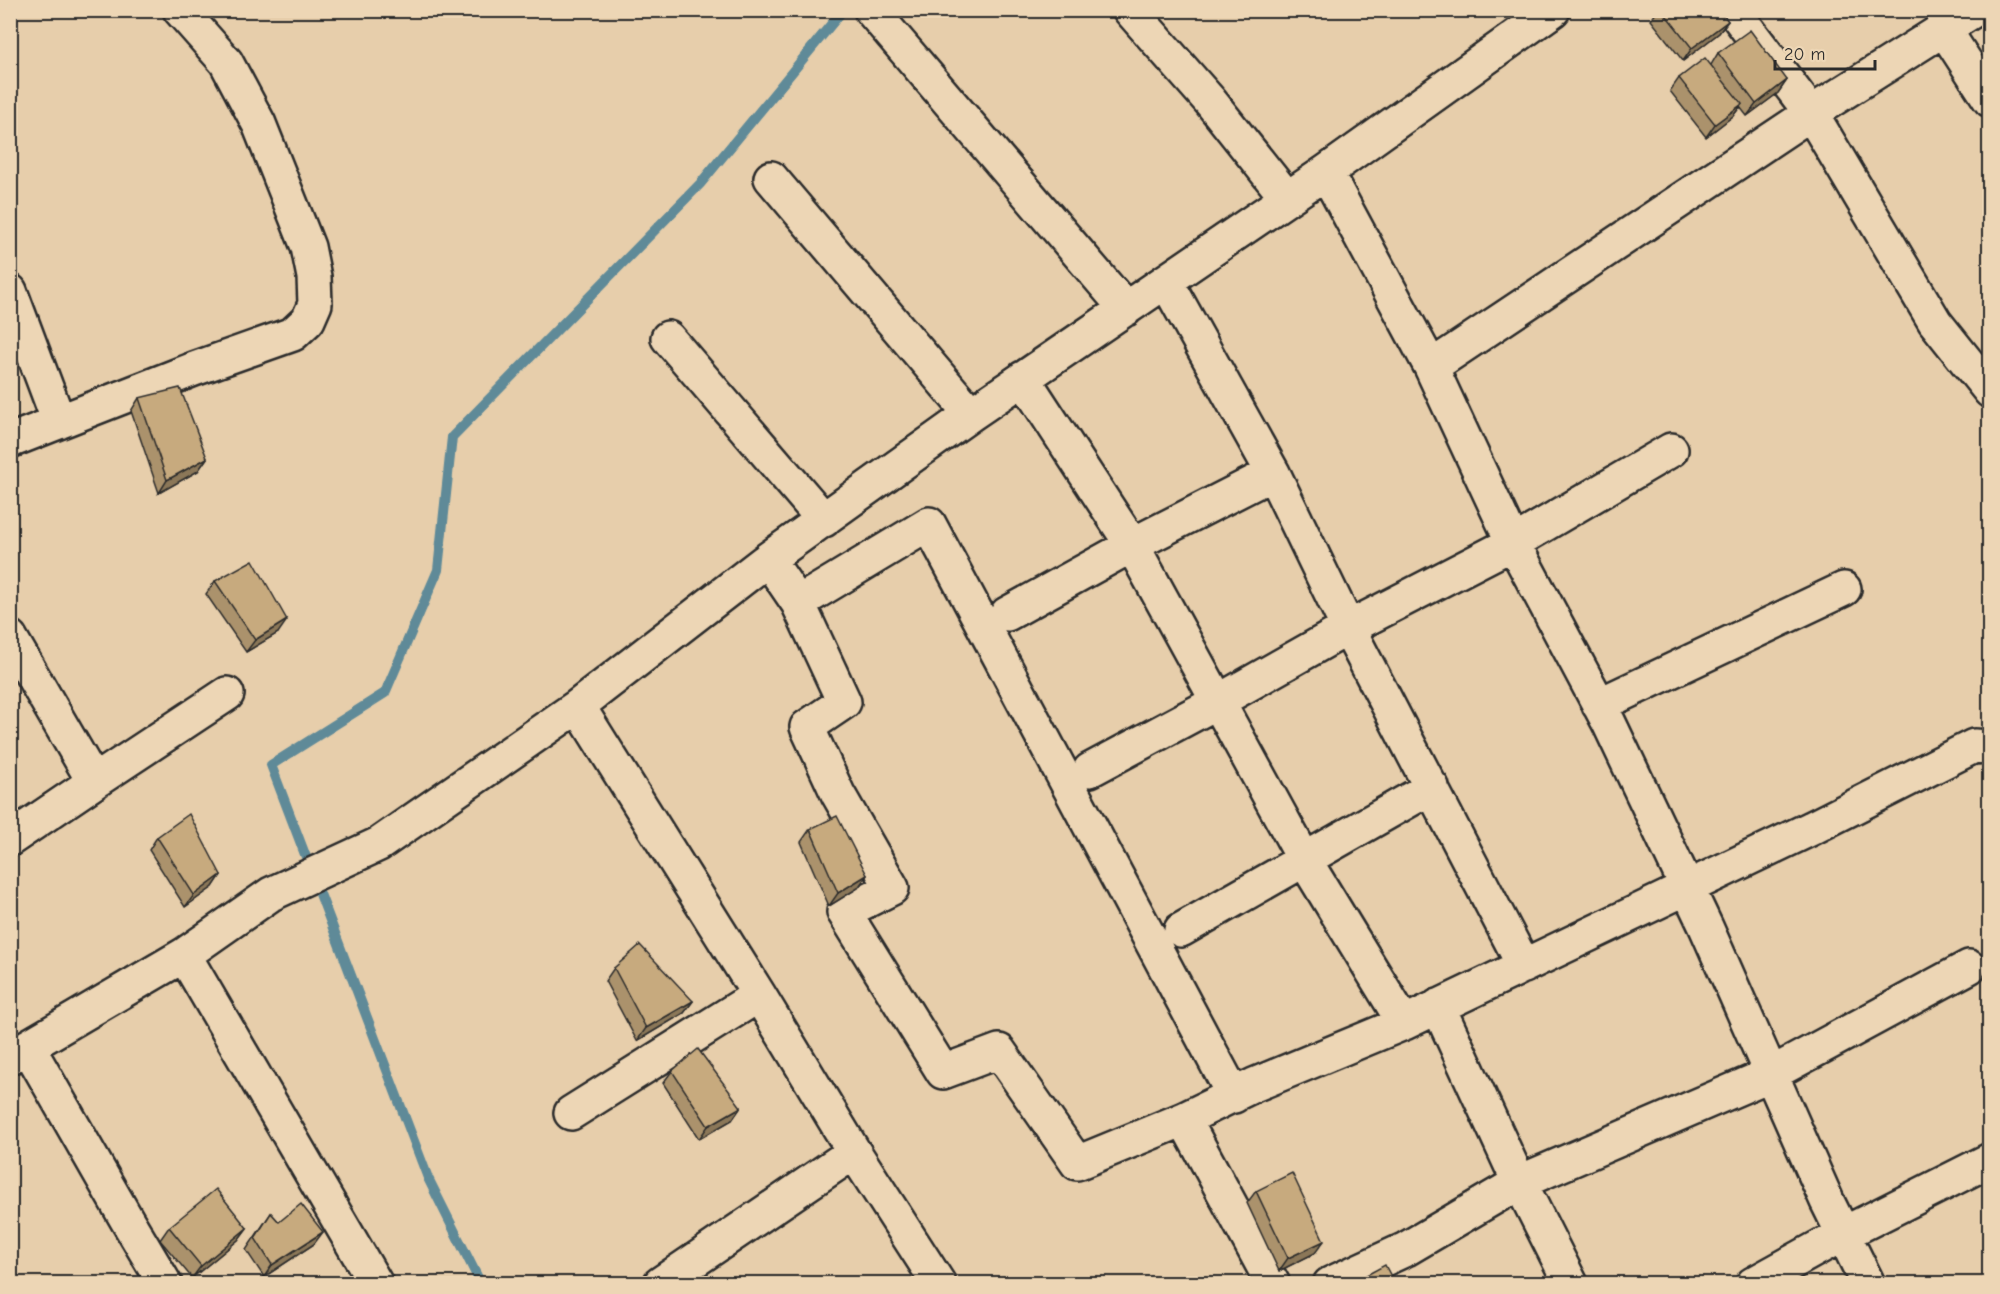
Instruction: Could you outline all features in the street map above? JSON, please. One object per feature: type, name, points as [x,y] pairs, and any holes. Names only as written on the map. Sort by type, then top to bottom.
[{"type":"street","points":[[10,441],[194,369],[293,334],[308,320],[315,304],[314,277],[308,247],[259,124],[226,62],[180,10]]},
{"type":"street","points":[[871,10],[1126,309]]},
{"type":"street","points":[[1130,10],[1210,101],[1287,198]]},
{"type":"street","points":[[165,1284],[19,1052],[184,955],[271,894],[379,844],[578,706],[768,559],[972,414],[1326,172],[1516,22],[1553,10]]},
{"type":"street","points":[[1733,10],[1811,113],[1935,322],[1989,391]]},
{"type":"street","points":[[1431,367],[1811,113],[1974,10]]},
{"type":"street","points":[[1944,29],[1989,100]]},
{"type":"street","points":[[1326,172],[1431,367],[1513,543],[1599,705],[1687,888],[1843,1234],[1868,1284]]},
{"type":"street","points":[[771,178],[972,414]]},
{"type":"street","points":[[1166,281],[1273,473],[1348,628],[1524,966]]},
{"type":"street","points":[[10,291],[59,422]]},
{"type":"street","points":[[668,338],[824,520]]},
{"type":"street","points":[[1023,378],[1131,545],[1304,859],[1404,1023]]},
{"type":"street","points":[[1090,770],[1348,628],[1513,543],[1671,450]]},
{"type":"street","points":[[1007,614],[1131,545],[1273,473]]},
{"type":"street","points":[[798,603],[929,524],[1234,1096]]},
{"type":"street","points":[[768,559],[798,603],[844,702],[807,727],[838,794],[892,888],[844,912],[943,1072],[999,1051],[1077,1162],[1184,1119],[1254,1085],[1404,1023],[1687,888],[1974,746],[1989,747]]},
{"type":"street","points":[[1599,705],[1844,589]]},
{"type":"street","points":[[10,637],[94,782]]},
{"type":"street","points":[[10,839],[227,694]]},
{"type":"street","points":[[578,706],[759,995],[854,1152],[939,1284]]},
{"type":"street","points":[[1181,930],[1432,787]]},
{"type":"street","points":[[184,955],[376,1284]]},
{"type":"street","points":[[1330,1284],[1406,1249],[1520,1182],[1771,1074],[1969,967]]},
{"type":"street","points":[[572,1113],[759,995]]},
{"type":"street","points":[[1438,1006],[1520,1182],[1571,1284]]},
{"type":"street","points":[[1184,1119],[1273,1284]]},
{"type":"street","points":[[660,1284],[854,1152]]},
{"type":"street","points":[[1753,1284],[1843,1234],[1989,1160]]},
{"type":"building","points":[[1662,10],[1720,10],[1728,21],[1692,48]]},
{"type":"building","points":[[1750,30],[1787,80],[1756,104],[1718,53]]},
{"type":"building","points":[[1705,58],[1742,104],[1715,124],[1679,78]]},
{"type":"building","points":[[180,388],[207,458],[167,480],[139,398]]},
{"type":"building","points":[[253,560],[287,620],[255,640],[215,581]]},
{"type":"building","points":[[189,814],[221,875],[194,895],[157,837]]},
{"type":"building","points":[[837,816],[867,875],[838,893],[810,829]]},
{"type":"building","points":[[640,945],[693,1001],[646,1028],[614,968]]},
{"type":"building","points":[[698,1049],[741,1107],[708,1126],[672,1071]]},
{"type":"building","points":[[1292,1173],[1324,1241],[1288,1258],[1256,1191]]},
{"type":"building","points":[[216,1189],[247,1228],[201,1266],[169,1227]]},
{"type":"building","points":[[301,1204],[323,1232],[272,1265],[255,1238],[271,1213],[279,1222]]},
{"type":"building","points":[[1385,1265],[1395,1284],[1350,1284]]},
{"type":"waterway","points":[[481,1284],[428,1178],[271,765],[385,693],[438,570],[452,437],[700,184],[843,10]]}]
